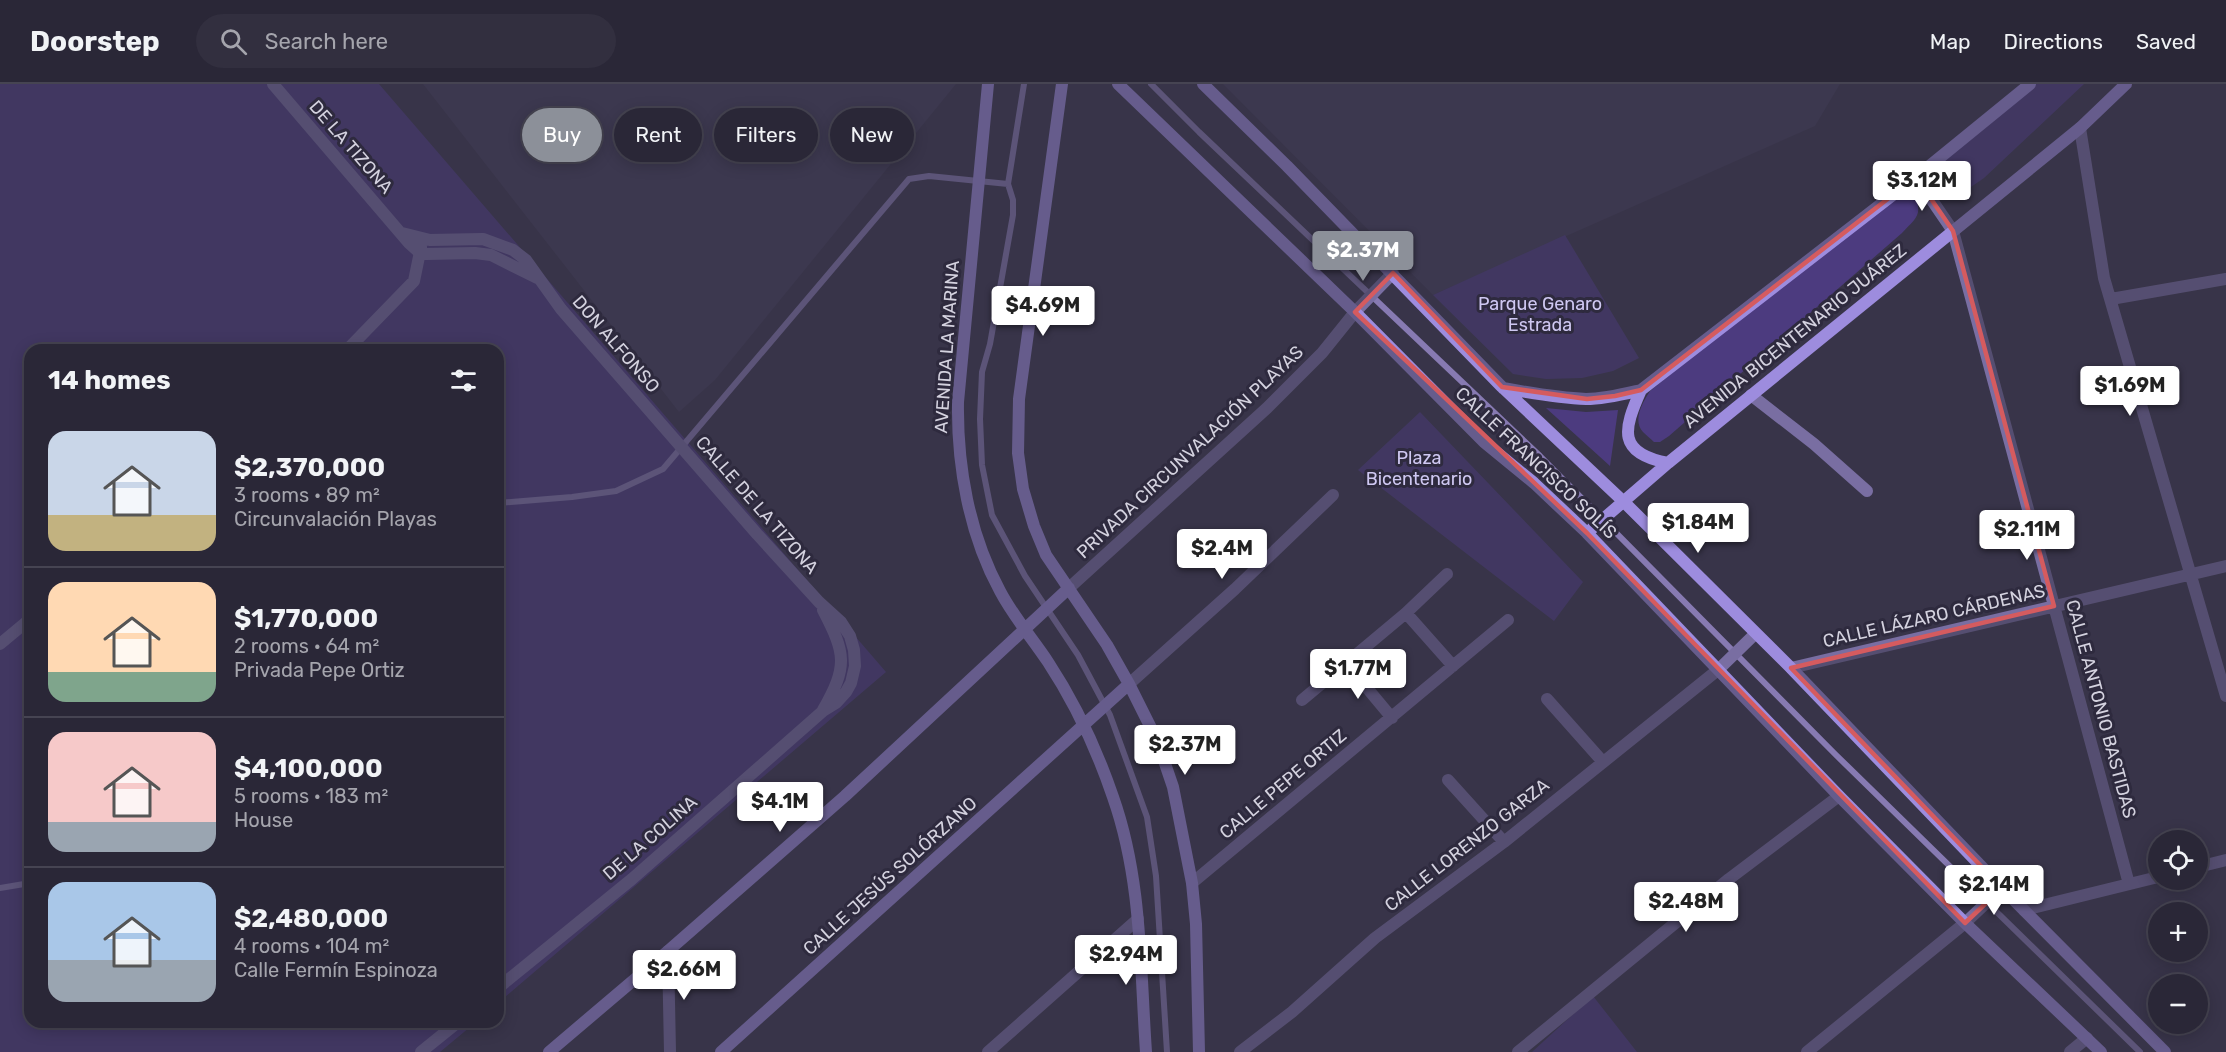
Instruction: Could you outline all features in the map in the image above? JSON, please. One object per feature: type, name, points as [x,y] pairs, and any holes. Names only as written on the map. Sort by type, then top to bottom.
[{"type":"main road","name":"AVENIDA LA MARINA","points":[[988,84],[962,355],[958,437],[969,510],[986,560],[1000,591],[1065,691],[1113,795],[1126,840],[1138,919],[1146,1052]]},
{"type":"main road","points":[[1062,84],[1019,399],[1018,453],[1023,489],[1046,555],[1107,645],[1129,684],[1157,740],[1173,787],[1192,883],[1196,936],[1199,1052]]},
{"type":"main road","name":"CALLE FRANCISCO SOLÍS","points":[[1118,84],[1355,312],[1484,442],[1534,483],[1587,533],[1839,796],[1965,923],[2101,1052]]},
{"type":"main road","name":"CALLE FRANCISCO SOLÍS","points":[[1203,84],[1393,273],[1502,387],[1624,502],[1791,668],[2002,888],[2165,1052]]},
{"type":"main road","points":[[1502,387],[1540,395],[1587,399],[1641,390],[1916,177],[2030,84]]},
{"type":"main road","name":"AVENIDA BICENTENARIO JUÁREZ","points":[[1587,533],[1668,463],[2080,128],[2126,84]]},
{"type":"main road","points":[[1641,390],[1629,420],[1630,443],[1647,459],[1668,463]]},
{"type":"main road","points":[[549,1052],[845,796],[1069,588]]},
{"type":"main road","points":[[1083,726],[1129,684]]},
{"type":"main road","name":"CALLE JESÚS SOLÓRZANO","points":[[722,1052],[1083,726]]},
{"type":"street","name":"DE LA TIZONA","points":[[273,84],[402,233]]},
{"type":"street","points":[[2080,128],[2104,278],[2226,696]]},
{"type":"street","name":"CALLE ANTONIO BASTIDAS","points":[[1916,177],[1953,231],[2129,884]]},
{"type":"street","name":"DON ALFONSO","points":[[402,233],[430,240],[483,239],[513,250],[526,260],[561,309],[668,431]]},
{"type":"street","points":[[402,233],[408,243],[420,253]]},
{"type":"street","points":[[353,344],[414,281],[422,238]]},
{"type":"street","name":"DON ALFONSO","points":[[420,253],[491,255],[538,278]]},
{"type":"street","name":"PRIVADA CIRCUNVALACIÓN PLAYAS","points":[[1069,588],[1267,408],[1322,353],[1355,312],[1393,273]]},
{"type":"street","points":[[2111,298],[2226,279]]},
{"type":"street","points":[[1751,395],[1814,444],[1867,491]]},
{"type":"street","name":"CALLE DE LA TIZONA","points":[[668,431],[819,602],[840,643],[842,653],[842,668],[823,711]]},
{"type":"street","points":[[1129,684],[1333,495]]},
{"type":"street","name":"CALLE LÁZARO CÁRDENAS","points":[[1791,668],[2226,566]]},
{"type":"street","points":[[1302,700],[1406,613],[1447,574]]},
{"type":"street","points":[[1406,613],[1453,666]]},
{"type":"street","name":"CALLE PEPE ORTIZ","points":[[1192,883],[1508,620]]},
{"type":"street","points":[[0,644],[24,624]]},
{"type":"street","name":"CALLE LORENZO GARZA","points":[[1240,1052],[1292,1012],[1375,938],[1504,842],[1719,669],[1755,634]]},
{"type":"street","points":[[1347,664],[1392,718]]},
{"type":"street","points":[[1547,699],[1603,762]]},
{"type":"street","name":"DE LA COLINA","points":[[504,983],[632,879],[823,711]]},
{"type":"street","points":[[1448,780],[1504,842]]},
{"type":"street","points":[[1518,1052],[1729,879],[1839,796]]},
{"type":"street","points":[[2208,864],[2226,860]]},
{"type":"street","points":[[2024,910],[2148,879]]},
{"type":"street","points":[[1807,1052],[1965,923],[2002,888]]},
{"type":"street","points":[[988,1052],[1138,919]]},
{"type":"street","points":[[668,951],[670,1052]]},
{"type":"street","points":[[422,1052],[451,1028]]},
{"type":"street","points":[[2070,1052],[2087,1038]]},
{"type":"highlighted area","points":[[1916,177],[1953,231],[2054,606],[1791,668],[2002,888],[1965,923],[1587,533],[1355,312],[1393,273],[1502,387],[1587,399],[1641,390]]},
{"type":"shaded area","points":[[423,84],[956,84],[914,136],[914,108],[830,108],[830,162],[892,162],[715,380],[679,412]]},
{"type":"shaded area","points":[[1223,84],[1840,84],[1815,126],[1433,295]]},
{"type":"green space","points":[[0,84],[379,84],[886,672],[504,998],[504,344],[24,344],[24,1028],[469,1028],[440,1052],[0,1052]]},
{"type":"green space","points":[[2034,84],[2084,84],[1984,178],[1961,192],[1953,192],[1941,183],[1938,176],[1940,165]]},
{"type":"green space","points":[[1903,192],[1914,195],[1918,212],[1902,233],[1669,436],[1660,442],[1654,442],[1643,432],[1638,422],[1642,406],[1650,391],[1889,196]]},
{"type":"green space","name":"Parque Genaro Estrada","points":[[1565,235],[1639,358],[1613,371],[1582,378],[1546,379],[1513,374],[1433,295]]},
{"type":"green space","points":[[1546,408],[1586,412],[1618,410],[1610,466]]},
{"type":"green space","name":"Plaza Bicentenario","points":[[1420,412],[1583,582],[1554,621],[1358,470]]},
{"type":"green space","points":[[1593,996],[1637,1052],[1532,1052]]},
{"type":"waterway","points":[[1008,184],[1024,84]]},
{"type":"waterway","points":[[1151,84],[1540,456],[1836,755],[2140,1052]]},
{"type":"waterway","points":[[504,503],[616,491],[663,469],[909,179],[929,176],[1008,184],[1013,200],[1013,215],[990,344],[982,372],[980,419],[982,465],[992,515],[1025,576],[1078,655],[1110,715],[1147,817],[1156,876],[1167,1052]]},
{"type":"waterway","points":[[0,888],[24,884]]}]
